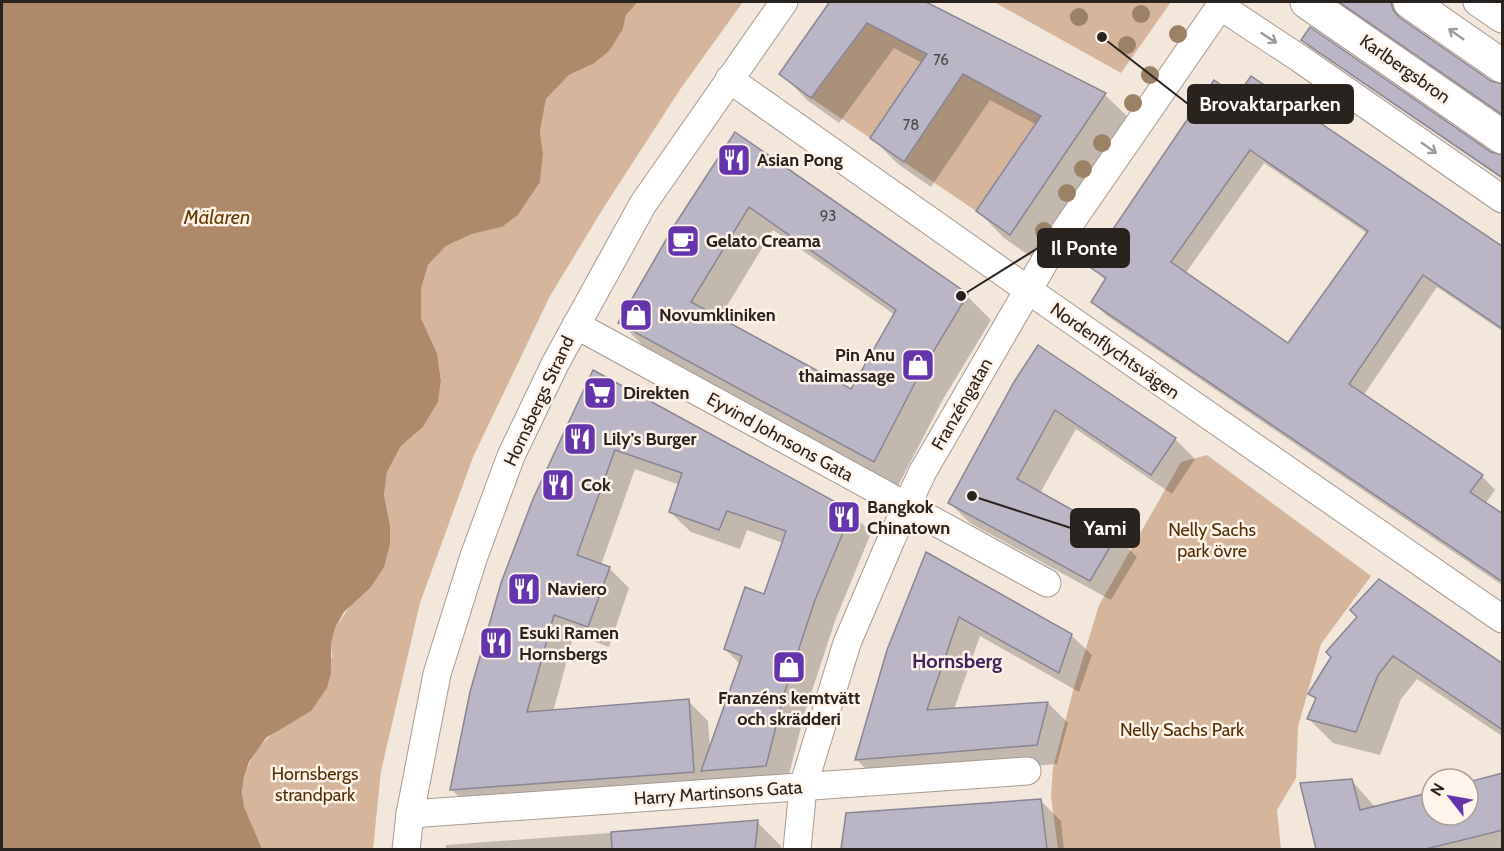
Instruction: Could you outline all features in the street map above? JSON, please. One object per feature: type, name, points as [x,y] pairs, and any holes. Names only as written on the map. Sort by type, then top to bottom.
[{"type":"highway","name":"Karlbergsbron","points":[[1307,2],[1503,137]]},
{"type":"highway","points":[[1410,2],[1503,66]]},
{"type":"street","name":"Hornsbergs Strand","points":[[406,849],[410,814],[437,674],[474,556],[511,456],[576,325],[643,204],[784,2]]},
{"type":"street","points":[[1477,2],[1503,19]]},
{"type":"street","points":[[1221,4],[1503,199]]},
{"type":"street","name":"Franzéngatan","points":[[797,849],[803,787],[848,643],[922,473],[1049,254],[1221,4]]},
{"type":"street","name":"Nordenflychtsvägen","points":[[729,79],[1028,290],[1503,619]]},
{"type":"street","name":"Eyvind Johnsons Gata","points":[[576,325],[1047,583]]},
{"type":"street","name":"Harry Martinsons Gata","points":[[410,814],[1027,771]]},
{"type":"green space","name":"Hornsbergs strandpark","points":[[638,2],[743,2],[681,88],[550,296],[473,457],[420,603],[381,771],[373,849],[262,849],[248,820],[243,799],[248,766],[260,746],[277,731],[332,657],[331,644],[335,628],[351,605],[390,525],[384,495],[387,472],[401,446],[423,427],[438,402],[441,381],[437,353],[421,318],[421,289],[428,265],[446,246],[472,234],[502,227],[518,215],[540,182],[543,154],[540,131],[546,99],[569,75],[593,64],[623,29],[626,15]]},
{"type":"green space","points":[[994,2],[1171,2],[1121,73]]},
{"type":"green space","points":[[867,23],[927,54],[870,138],[811,98]]},
{"type":"green space","points":[[963,74],[1041,116],[976,211],[904,162]]},
{"type":"green space","name":"Nelly Sachs Park","points":[[1207,455],[1371,576],[1321,644],[1298,727],[1296,778],[1277,810],[1281,849],[1058,849],[1051,797],[1053,768],[1099,605],[1181,462]]},
{"type":"water","name":"Mälaren","points":[[2,2],[638,2],[626,15],[623,29],[609,51],[593,64],[569,75],[546,99],[540,131],[543,154],[540,182],[518,215],[502,227],[472,234],[446,246],[428,265],[421,289],[421,318],[437,353],[441,381],[438,402],[423,427],[401,446],[387,472],[384,495],[390,525],[390,544],[384,567],[371,587],[344,612],[335,628],[331,644],[331,673],[327,688],[311,711],[266,738],[249,762],[242,792],[244,807],[262,849],[2,849]]},
{"type":"building","points":[[827,2],[926,2],[1106,93],[1010,235],[976,211],[1041,116],[963,74],[904,162],[870,138],[927,54],[867,23],[811,98],[779,74],[829,3]]},
{"type":"building","points":[[1339,2],[1391,2],[1393,10],[1399,17],[1491,81],[1503,84],[1503,115]]},
{"type":"building","points":[[1310,27],[1491,152],[1503,155],[1503,178],[1301,40]]},
{"type":"building","points":[[1251,76],[1503,247],[1503,329],[1423,275],[1349,384],[1483,475],[1470,492],[1503,514],[1503,582],[1091,302],[1106,278],[1088,266],[1214,80],[1237,96]],"holes":[[[1250,150],[1368,231],[1288,343],[1171,262]]]},
{"type":"building","points":[[735,132],[968,294],[918,377],[874,462],[618,323],[674,226]],"holes":[[[749,207],[896,310],[851,389],[691,302]]]},
{"type":"building","points":[[1038,345],[1176,438],[1151,475],[1055,410],[1017,479],[1117,535],[1090,581],[948,503],[1014,382]]},
{"type":"building","points":[[593,370],[852,511],[815,600],[785,691],[766,766],[701,771],[742,656],[724,649],[745,587],[764,594],[786,531],[727,511],[719,530],[669,512],[682,473],[615,450],[577,555],[610,567],[588,627],[554,615],[527,712],[689,699],[694,772],[450,790],[470,692],[501,583],[533,499]]},
{"type":"building","points":[[926,552],[1072,634],[1059,673],[959,617],[927,710],[1048,702],[1037,745],[855,760],[887,650]]},
{"type":"building","points":[[1379,579],[1503,664],[1503,730],[1393,656],[1378,675],[1356,732],[1307,719],[1316,698],[1308,694],[1331,657],[1326,652],[1357,617],[1350,610]]},
{"type":"building","points":[[1503,773],[1503,830],[1426,849],[1316,849],[1300,783],[1352,779],[1360,810],[1420,795],[1420,827],[1480,827],[1480,779]]},
{"type":"building","points":[[1041,799],[1047,849],[841,849],[846,813]]},
{"type":"building","points":[[758,820],[755,849],[612,849],[611,832]]},
{"type":"place","name":"Brovaktarparken","points":[[1102,37]]},
{"type":"place","name":"Asian Pong","points":[[734,160]]},
{"type":"place","name":"Gelato Creama","points":[[683,241]]},
{"type":"place","name":"Il Ponte","points":[[961,296]]},
{"type":"place","name":"Novumkliniken","points":[[636,315]]},
{"type":"place","name":"Pin Anu thaimassage","points":[[918,365]]},
{"type":"place","name":"Direkten","points":[[600,393]]},
{"type":"place","name":"Lily's Burger","points":[[580,439]]},
{"type":"place","name":"Cok","points":[[558,485]]},
{"type":"place","name":"Yami","points":[[972,496]]},
{"type":"place","name":"Bangkok Chinatown","points":[[844,517]]},
{"type":"place","name":"Naviero","points":[[524,589]]},
{"type":"place","name":"Esuki Ramen Hornsbergs","points":[[496,643]]},
{"type":"place","name":"Franzéns kemtvätt och skrädderi","points":[[789,667]]},
{"type":"district","name":"Hornsberg","points":[[957,661]]},
{"type":"park label","name":"Nelly Sachs park övre","points":[[1212,540]]}]
